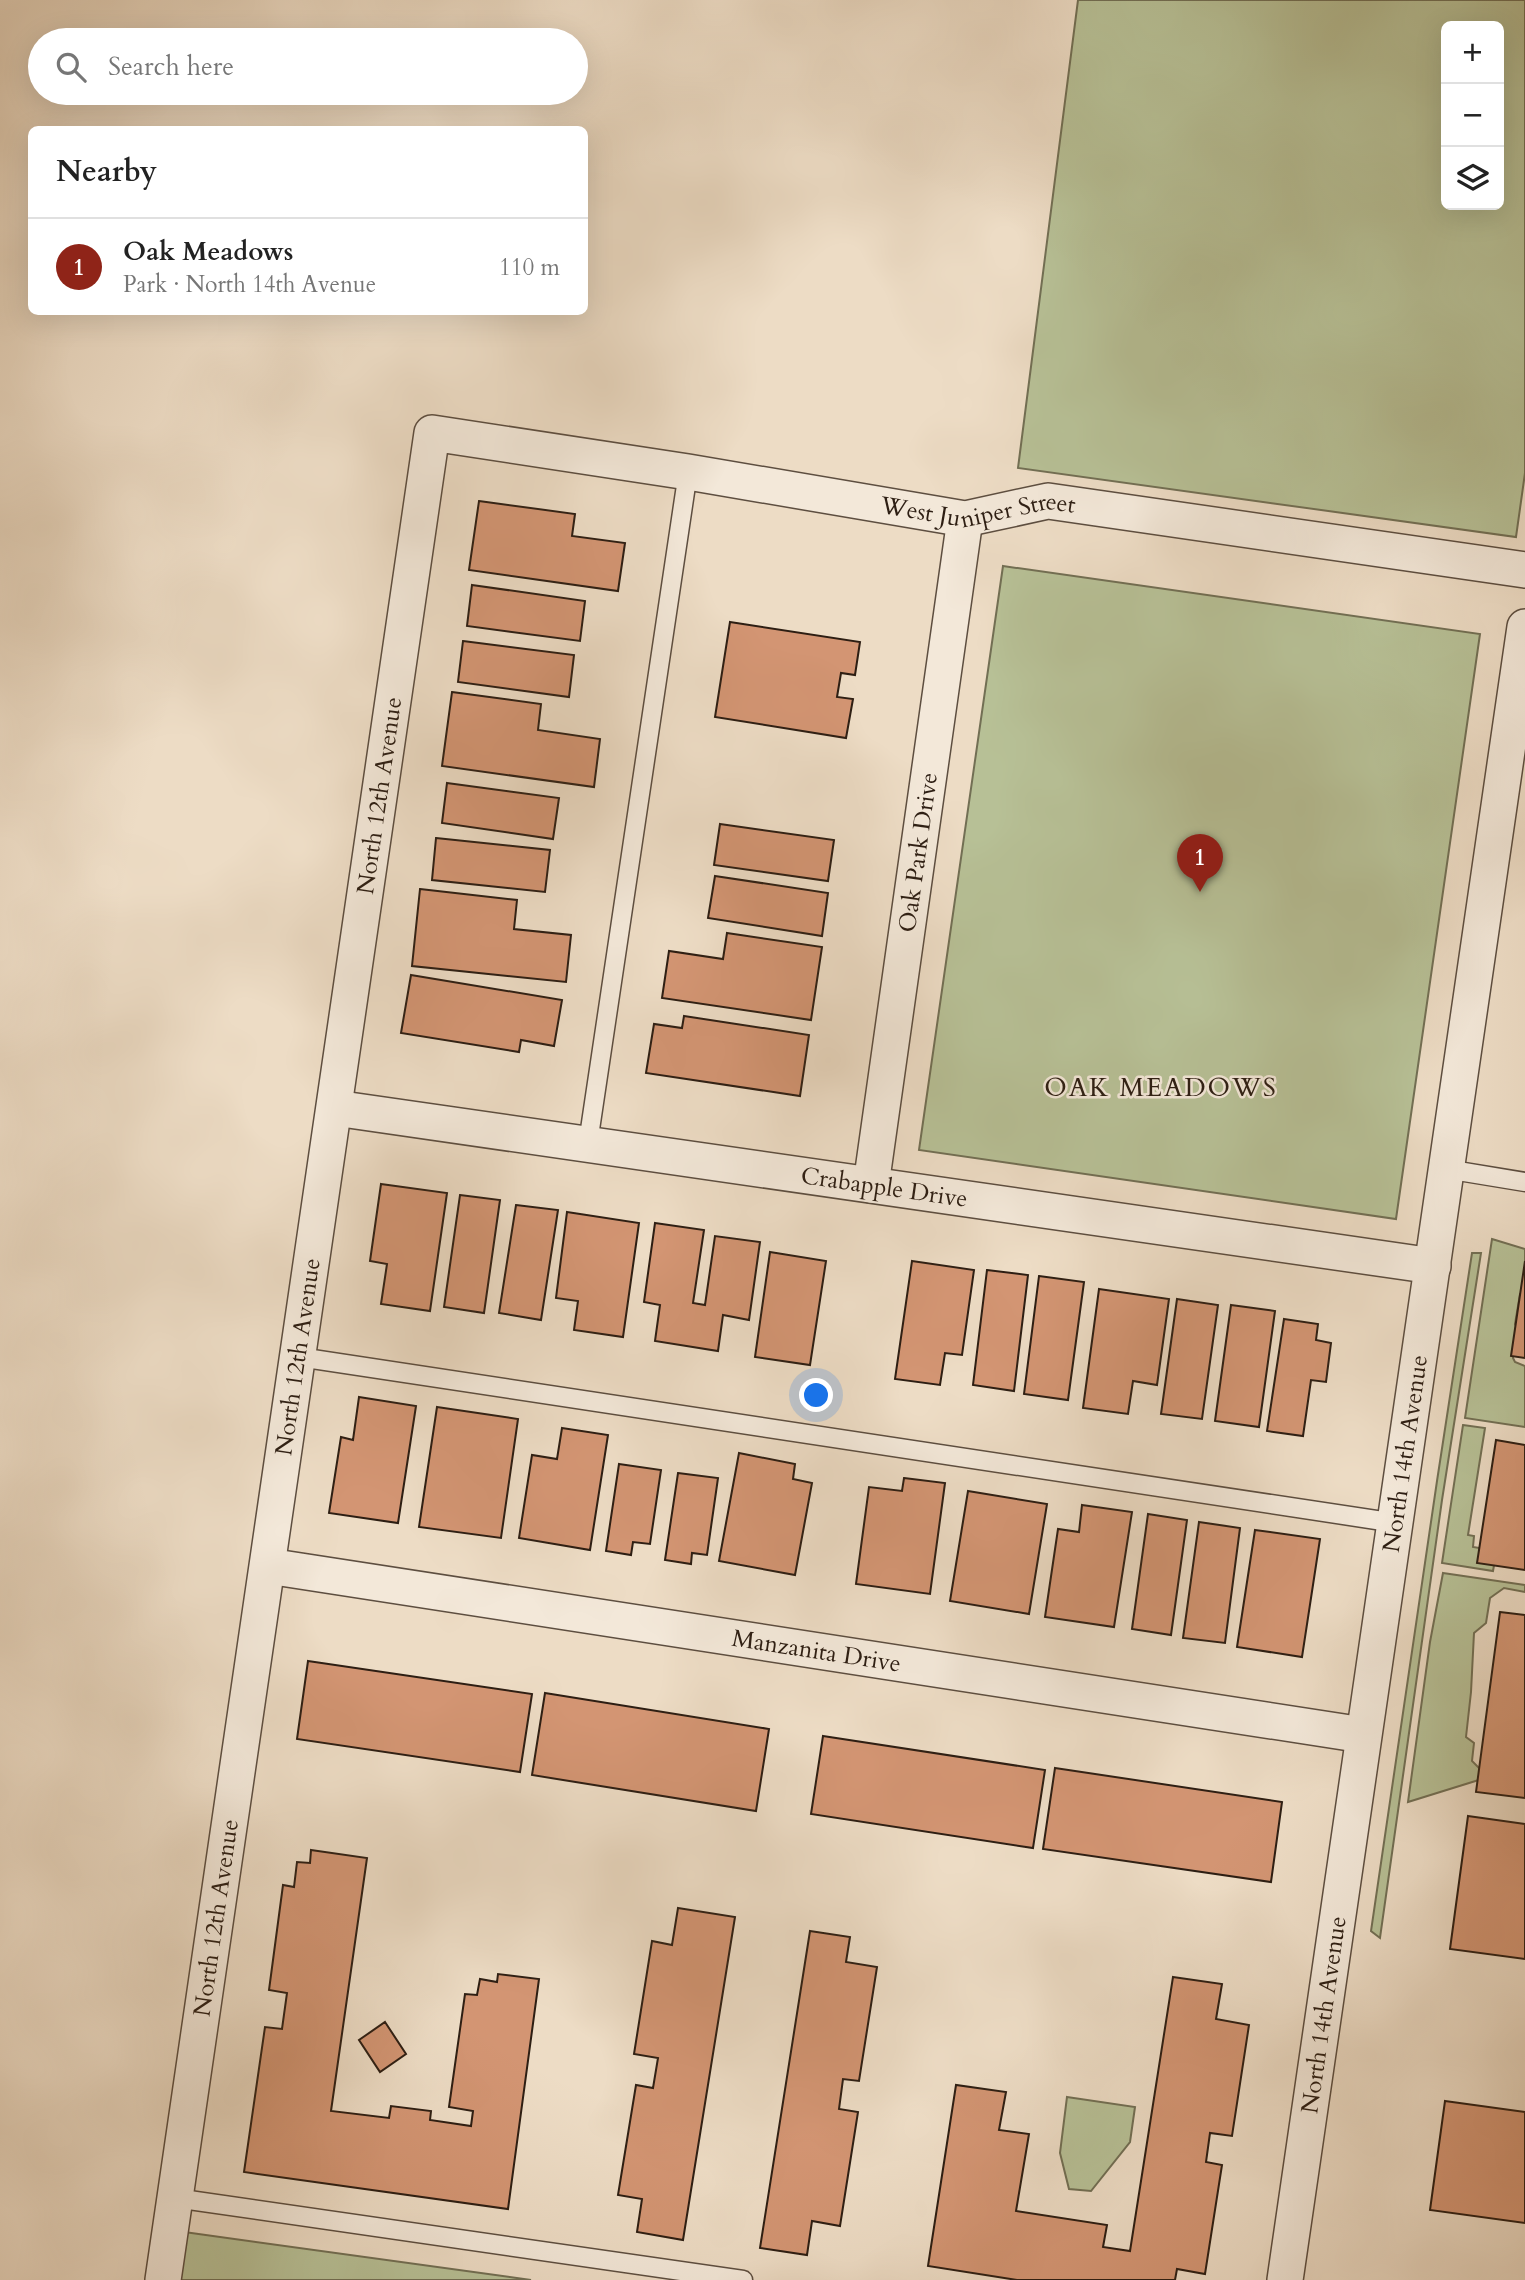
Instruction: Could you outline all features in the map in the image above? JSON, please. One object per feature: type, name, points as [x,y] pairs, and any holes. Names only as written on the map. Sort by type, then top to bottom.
[{"type":"street","name":"West Juniper Street","points":[[432,433],[688,472],[965,519],[1048,501],[1525,570]]},
{"type":"street","name":"North 12th Avenue","points":[[163,2280],[432,433]]},
{"type":"street","name":"Oak Park Drive","points":[[872,1185],[965,519]]},
{"type":"street","name":"North 14th Avenue","points":[[1285,2280],[1525,627]]},
{"type":"street","name":"Crabapple Drive","points":[[335,1108],[1433,1266]]},
{"type":"street","name":"Manzanita Drive","points":[[268,1566],[1363,1735]]},
{"type":"lane","points":[[588,1143],[688,472]]},
{"type":"lane","points":[[1446,1169],[1525,1182]]},
{"type":"lane","points":[[299,1357],[1396,1523]]},
{"type":"lane","points":[[175,2198],[743,2280]]},
{"type":"green space","points":[[1078,0],[1525,0],[1525,473],[1516,537],[1018,468]]},
{"type":"green space","name":"OAK MEADOWS","points":[[1003,566],[1480,634],[1396,1219],[919,1150]]},
{"type":"green space","points":[[1492,1239],[1525,1249],[1525,1294],[1520,1294],[1513,1358],[1515,1362],[1525,1366],[1525,1427],[1465,1418]]},
{"type":"green space","points":[[1472,1253],[1481,1253],[1442,1500],[1380,1938],[1371,1931]]},
{"type":"green space","points":[[1463,1425],[1485,1428],[1468,1535],[1474,1536],[1473,1547],[1491,1550],[1495,1560],[1493,1571],[1442,1563]]},
{"type":"green space","points":[[1443,1573],[1525,1585],[1525,1592],[1504,1588],[1490,1598],[1486,1623],[1474,1633],[1466,1737],[1474,1743],[1472,1761],[1485,1778],[1408,1802],[1430,1642]]},
{"type":"green space","points":[[1067,2097],[1135,2107],[1130,2142],[1091,2191],[1069,2189],[1060,2153]]},
{"type":"green space","points":[[177,2231],[531,2280],[170,2280]]},
{"type":"building","points":[[479,501],[575,514],[572,536],[625,543],[618,591],[469,570]]},
{"type":"building","points":[[472,585],[585,601],[580,641],[467,626]]},
{"type":"building","points":[[730,622],[860,642],[855,675],[841,673],[837,697],[853,699],[846,738],[715,717]]},
{"type":"building","points":[[463,641],[574,655],[569,697],[458,682]]},
{"type":"building","points":[[452,692],[541,704],[538,730],[600,739],[594,787],[442,766]]},
{"type":"building","points":[[447,783],[559,798],[553,839],[442,823]]},
{"type":"building","points":[[720,824],[834,840],[828,881],[714,865]]},
{"type":"building","points":[[436,838],[550,850],[545,892],[432,880]]},
{"type":"building","points":[[715,876],[828,893],[822,936],[708,918]]},
{"type":"building","points":[[420,889],[517,900],[514,929],[571,935],[566,982],[412,966]]},
{"type":"building","points":[[727,933],[822,947],[811,1020],[662,998],[669,951],[723,959]]},
{"type":"building","points":[[411,975],[562,1000],[554,1046],[521,1040],[519,1052],[401,1033]]},
{"type":"building","points":[[684,1016],[809,1035],[800,1096],[646,1073],[654,1024],[682,1028]]},
{"type":"building","points":[[381,1184],[447,1193],[430,1311],[381,1304],[387,1264],[370,1261]]},
{"type":"building","points":[[460,1195],[500,1200],[484,1313],[444,1307]]},
{"type":"building","points":[[516,1205],[558,1210],[541,1320],[499,1313]]},
{"type":"building","points":[[567,1212],[639,1223],[623,1337],[574,1330],[578,1301],[556,1298]]},
{"type":"building","points":[[655,1223],[704,1230],[693,1303],[705,1305],[715,1236],[760,1242],[749,1320],[723,1315],[718,1351],[655,1341],[660,1305],[644,1302]]},
{"type":"building","points":[[770,1252],[826,1261],[810,1365],[755,1357]]},
{"type":"building","points":[[912,1261],[974,1270],[962,1355],[945,1353],[940,1385],[895,1379]]},
{"type":"building","points":[[1525,1261],[1525,1358],[1511,1356]]},
{"type":"building","points":[[987,1270],[1028,1275],[1014,1391],[973,1385]]},
{"type":"building","points":[[1039,1276],[1084,1282],[1068,1400],[1024,1394]]},
{"type":"building","points":[[1099,1289],[1169,1299],[1157,1385],[1133,1381],[1128,1414],[1083,1408]]},
{"type":"building","points":[[1177,1299],[1218,1305],[1202,1419],[1161,1414]]},
{"type":"building","points":[[1231,1305],[1275,1311],[1259,1427],[1215,1421]]},
{"type":"building","points":[[1284,1319],[1318,1324],[1316,1340],[1331,1343],[1326,1382],[1311,1380],[1303,1436],[1267,1431]]},
{"type":"building","points":[[359,1397],[416,1406],[398,1523],[329,1513],[341,1437],[353,1440]]},
{"type":"building","points":[[437,1407],[518,1419],[501,1538],[419,1527]]},
{"type":"building","points":[[562,1428],[608,1435],[590,1550],[519,1538],[532,1455],[557,1459]]},
{"type":"building","points":[[1496,1440],[1525,1445],[1525,1570],[1477,1563]]},
{"type":"building","points":[[739,1453],[795,1464],[793,1479],[812,1483],[795,1575],[719,1561]]},
{"type":"building","points":[[619,1464],[661,1470],[650,1544],[633,1542],[631,1555],[606,1551]]},
{"type":"building","points":[[678,1473],[718,1478],[707,1555],[692,1553],[691,1564],[665,1560]]},
{"type":"building","points":[[904,1478],[945,1483],[930,1594],[856,1584],[869,1487],[902,1491]]},
{"type":"building","points":[[968,1491],[1047,1504],[1029,1614],[950,1601]]},
{"type":"building","points":[[1082,1505],[1132,1512],[1114,1627],[1045,1617],[1058,1529],[1079,1532]]},
{"type":"building","points":[[1148,1514],[1187,1520],[1171,1635],[1132,1629]]},
{"type":"building","points":[[1199,1522],[1240,1528],[1225,1643],[1183,1638]]},
{"type":"building","points":[[1255,1530],[1320,1539],[1302,1657],[1237,1647]]},
{"type":"building","points":[[1500,1612],[1525,1615],[1525,1798],[1476,1792]]},
{"type":"building","points":[[308,1661],[532,1694],[520,1772],[297,1739]]},
{"type":"building","points":[[545,1693],[769,1729],[756,1811],[532,1775]]},
{"type":"building","points":[[823,1736],[1045,1770],[1033,1848],[811,1814]]},
{"type":"building","points":[[1055,1768],[1282,1802],[1271,1882],[1043,1849]]},
{"type":"building","points":[[1468,1816],[1525,1824],[1525,1959],[1450,1949]]},
{"type":"building","points":[[311,1850],[367,1858],[331,2111],[389,2118],[391,2106],[431,2111],[430,2120],[471,2126],[473,2111],[449,2107],[465,1994],[477,1995],[480,1979],[497,1982],[498,1974],[539,1979],[508,2209],[244,2172],[265,2027],[282,2029],[287,1993],[269,1990],[283,1885],[294,1887],[297,1862],[310,1863]]},
{"type":"building","points":[[678,1908],[735,1917],[683,2240],[637,2232],[642,2199],[618,2195],[636,2085],[653,2088],[658,2058],[634,2054],[652,1941],[672,1945]]},
{"type":"building","points":[[810,1931],[850,1937],[846,1962],[877,1967],[859,2081],[843,2079],[839,2109],[858,2112],[840,2226],[812,2221],[807,2255],[760,2248]]},
{"type":"building","points":[[1173,1977],[1222,1984],[1216,2019],[1249,2025],[1232,2136],[1210,2133],[1206,2162],[1222,2165],[1205,2274],[1177,2269],[1175,2280],[1017,2280],[928,2266],[956,2085],[1006,2092],[999,2130],[1029,2134],[1016,2211],[1107,2225],[1103,2247],[1130,2251]]},
{"type":"building","points":[[385,2022],[406,2054],[380,2072],[359,2040]]},
{"type":"building","points":[[1445,2101],[1525,2112],[1525,2223],[1430,2210]]},
{"type":"place","name":"Oak Meadows","points":[[1200,892]]},
{"type":"district","name":"OAK MEADOWS","points":[[1161,1087]]}]
